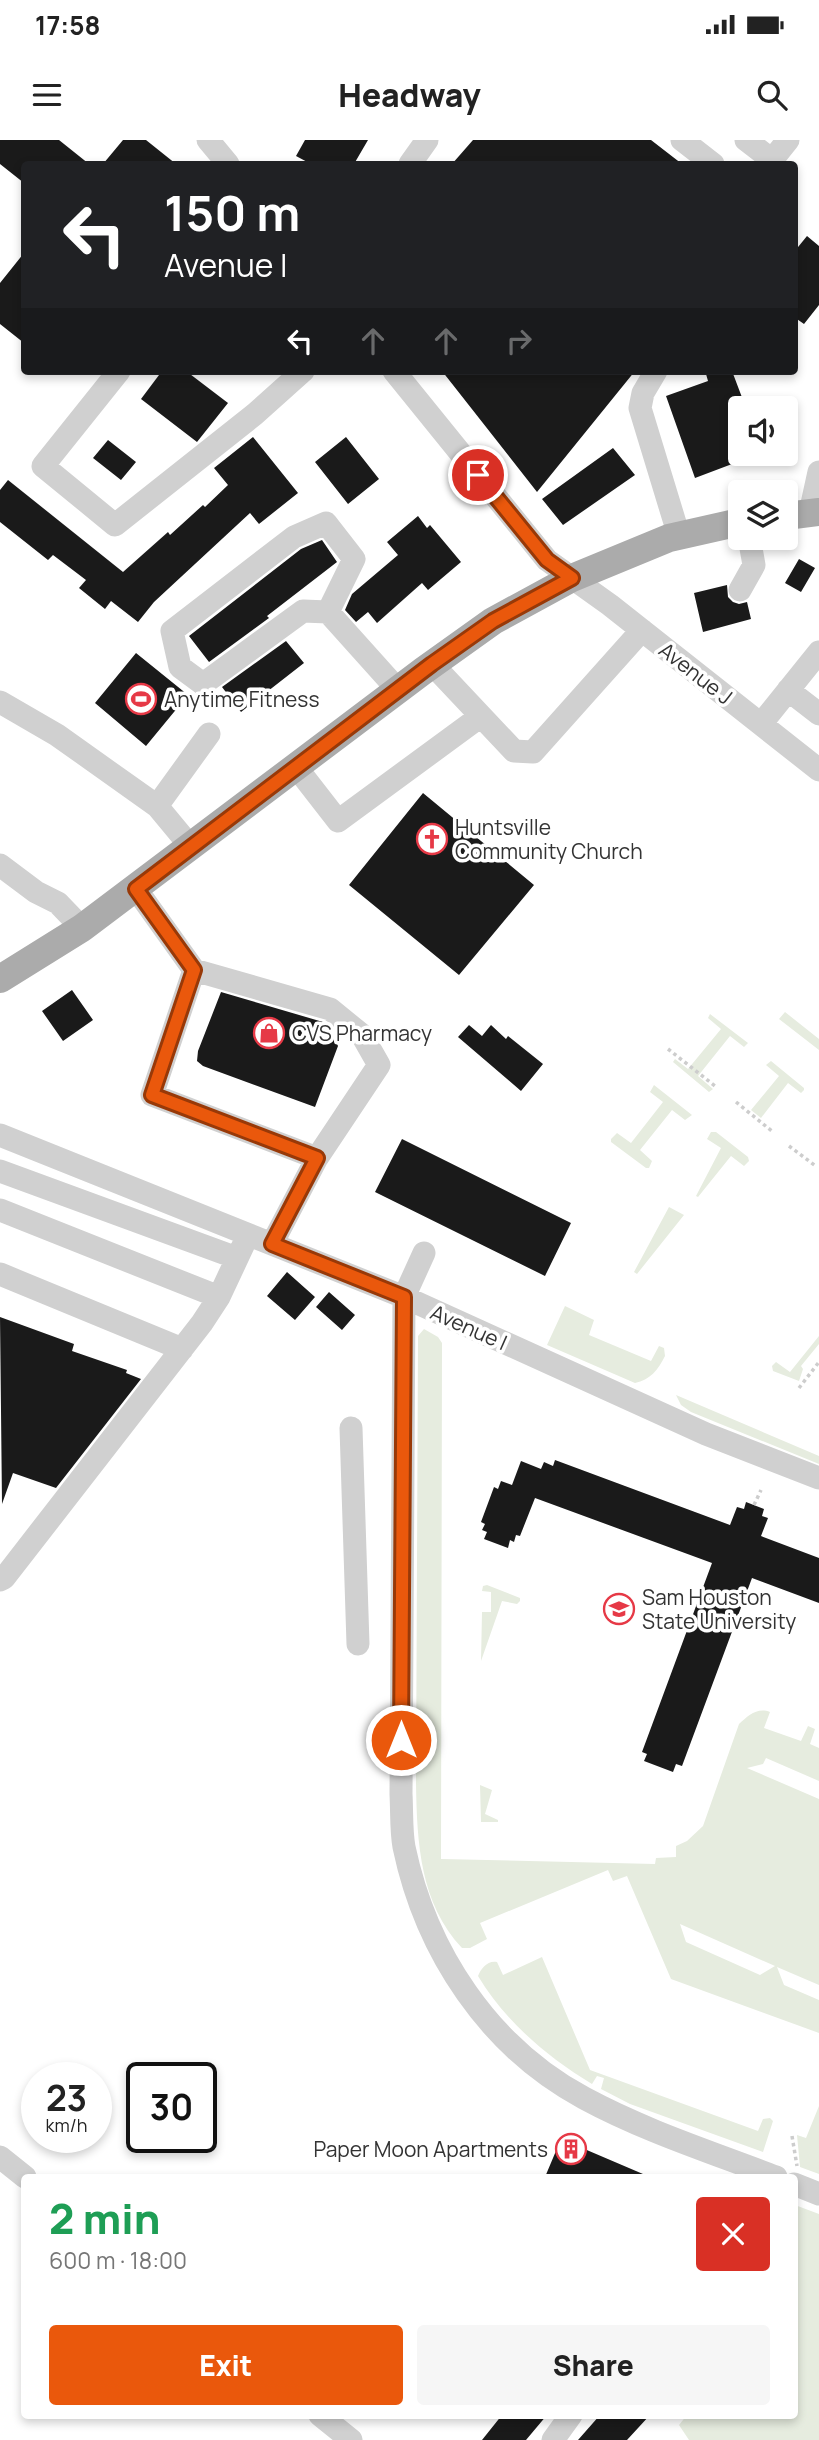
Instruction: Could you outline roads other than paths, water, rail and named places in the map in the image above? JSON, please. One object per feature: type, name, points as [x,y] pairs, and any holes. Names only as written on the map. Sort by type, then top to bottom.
[{"type":"main road","points":[[4,970],[82,928],[493,621],[572,578],[679,536],[728,525]]},
{"type":"street","points":[[208,140],[226,161]]},
{"type":"street","points":[[412,161],[428,140]]},
{"type":"street","points":[[682,140],[709,161]]},
{"type":"street","points":[[746,140],[772,160],[788,140]]},
{"type":"street","points":[[116,375],[43,466],[115,526],[255,414],[299,375]]},
{"type":"street","name":"Avenue J","points":[[397,375],[547,560],[642,630],[819,770]]},
{"type":"street","points":[[654,375],[643,393],[640,408],[679,536]]},
{"type":"street","points":[[805,513],[819,472]]},
{"type":"street","points":[[328,612],[354,559],[326,523],[294,537],[172,631],[180,667],[203,684],[303,611],[328,612],[398,690]]},
{"type":"street","points":[[740,590],[754,565],[751,550]]},
{"type":"street","points":[[432,664],[514,751],[533,752],[642,630]]},
{"type":"street","points":[[761,724],[807,671]]},
{"type":"street","points":[[807,671],[819,695]]},
{"type":"street","points":[[807,671],[819,714]]},
{"type":"street","points":[[0,702],[57,735],[157,806],[191,847]]},
{"type":"street","points":[[296,767],[338,821],[481,716]]},
{"type":"street","points":[[157,806],[209,734]]},
{"type":"street","points":[[0,865],[36,892],[58,903],[82,928]]},
{"type":"street","points":[[136,889],[194,970],[330,1009],[362,1035],[379,1065],[317,1158],[272,1244]]},
{"type":"street","points":[[194,970],[152,1095],[317,1158]]},
{"type":"street","name":"Avenue I","points":[[0,1135],[404,1297],[706,1434],[819,1478]]},
{"type":"street","points":[[0,1171],[237,1258]]},
{"type":"street","points":[[0,1210],[219,1297]]},
{"type":"street","points":[[0,1580],[219,1297],[248,1235]]},
{"type":"street","points":[[424,1253],[404,1297],[401,1794],[403,1844],[429,1928],[460,1986],[497,2030],[536,2068],[583,2097],[732,2170],[757,2174]]},
{"type":"street","points":[[0,1275],[181,1349]]},
{"type":"street","points":[[351,1428],[358,1644]]},
{"type":"street","points":[[0,2157],[21,2174]]},
{"type":"street","points":[[798,2178],[819,2194]]},
{"type":"street","points":[[325,2419],[351,2440]]},
{"type":"street","points":[[553,2440],[568,2419]]},
{"type":"place","name":"Anytime Fitness","points":[[141,699]]},
{"type":"place","name":"Huntsville Community Church","points":[[432,839]]},
{"type":"place","name":"CVS Pharmacy","points":[[269,1033]]},
{"type":"place","name":"Sam Houston State University","points":[[619,1609]]},
{"type":"place","name":"Paper Moon Apartments","points":[[571,2149]]}]
